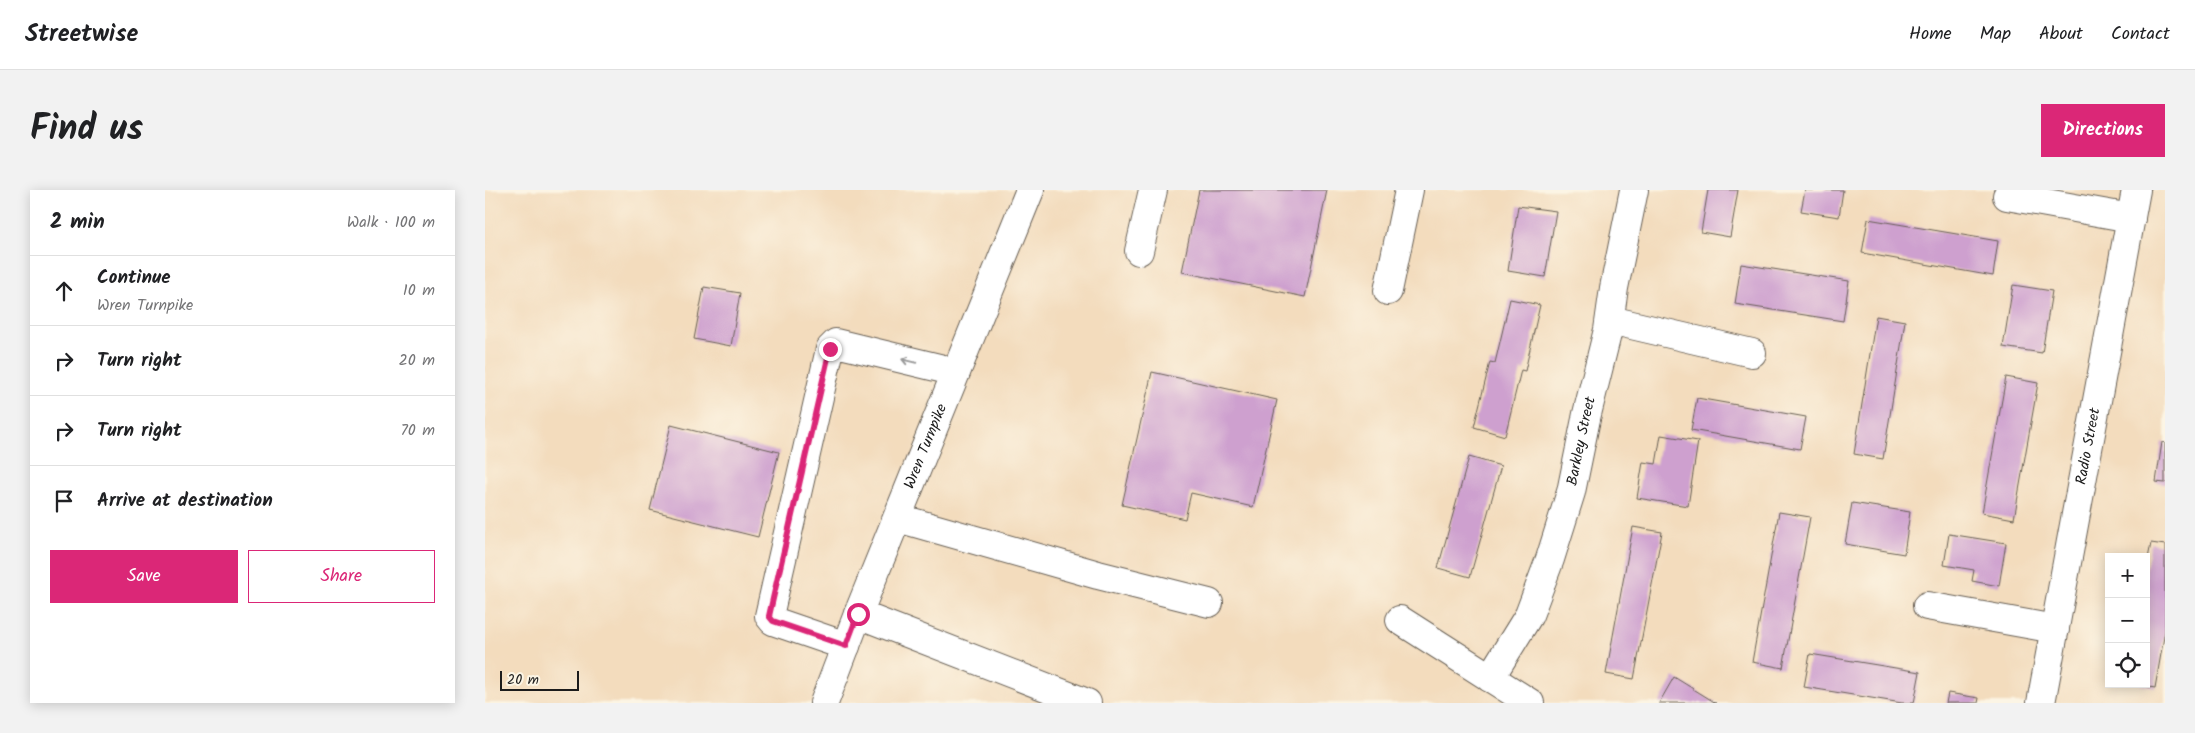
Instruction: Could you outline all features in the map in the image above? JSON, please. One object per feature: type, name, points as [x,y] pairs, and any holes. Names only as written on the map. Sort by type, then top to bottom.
[{"type":"street","name":"Wren Turnpike","points":[[824,703],[858,614],[1030,190]]},
{"type":"street","points":[[1139,251],[1153,190]]},
{"type":"street","points":[[1387,291],[1409,190]]},
{"type":"street","name":"Barkley Street","points":[[1490,678],[1529,615],[1550,559],[1571,492],[1610,320],[1635,190]]},
{"type":"street","name":"Radio Street","points":[[2041,703],[2136,190]]},
{"type":"street","points":[[2007,196],[2131,218]]},
{"type":"street","points":[[1610,320],[1752,353]]},
{"type":"street","points":[[846,646],[773,621],[769,616],[830,349],[836,343],[956,372]]},
{"type":"street","points":[[898,518],[1098,576],[1209,603]]},
{"type":"street","points":[[1927,606],[2055,628]]},
{"type":"street","points":[[858,614],[1087,703]]},
{"type":"street","points":[[1401,620],[1530,703]]},
{"type":"building","points":[[1199,190],[1327,190],[1305,297],[1182,272]]},
{"type":"building","points":[[1708,190],[1738,190],[1730,237],[1701,232]]},
{"type":"building","points":[[1805,190],[1843,190],[1839,217],[1801,211]]},
{"type":"building","points":[[1518,206],[1556,211],[1545,277],[1508,271]]},
{"type":"building","points":[[1868,219],[1998,241],[1993,276],[1862,253]]},
{"type":"building","points":[[1741,264],[1849,281],[1843,321],[1735,304]]},
{"type":"building","points":[[2013,285],[2052,291],[2042,353],[2003,347]]},
{"type":"building","points":[[704,287],[740,293],[731,346],[694,339]]},
{"type":"building","points":[[1510,299],[1540,305],[1525,371],[1521,370],[1505,436],[1474,427],[1490,362],[1495,363]]},
{"type":"building","points":[[1876,316],[1905,321],[1883,459],[1854,454]]},
{"type":"building","points":[[1152,372],[1277,400],[1253,507],[1191,493],[1185,519],[1122,505]]},
{"type":"building","points":[[2006,377],[2038,383],[2014,519],[1982,513]]},
{"type":"building","points":[[1697,398],[1806,417],[1800,449],[1691,430]]},
{"type":"building","points":[[671,425],[779,452],[758,537],[650,510]]},
{"type":"building","points":[[1661,435],[1698,441],[1688,506],[1637,498],[1643,462],[1656,464]]},
{"type":"building","points":[[2162,442],[2165,443],[2165,483],[2156,482]]},
{"type":"building","points":[[1469,457],[1501,466],[1470,577],[1438,568]]},
{"type":"building","points":[[1852,503],[1910,512],[1904,554],[1845,544]]},
{"type":"building","points":[[1779,512],[1810,517],[1783,668],[1752,662]]},
{"type":"building","points":[[1633,527],[1662,532],[1634,679],[1606,674]]},
{"type":"building","points":[[1949,534],[2006,543],[1999,586],[1972,581],[1974,570],[1944,565]]},
{"type":"building","points":[[2151,543],[2165,545],[2165,631],[2155,688],[2150,687],[2149,553]]},
{"type":"building","points":[[1810,654],[1920,672],[1914,703],[1902,703],[1804,687]]},
{"type":"building","points":[[1674,677],[1716,703],[1659,703]]},
{"type":"building","points":[[1948,693],[1979,698],[1978,703],[1946,703]]},
{"type":"route","points":[[830,349],[769,616],[773,621],[846,646],[858,614]]}]
